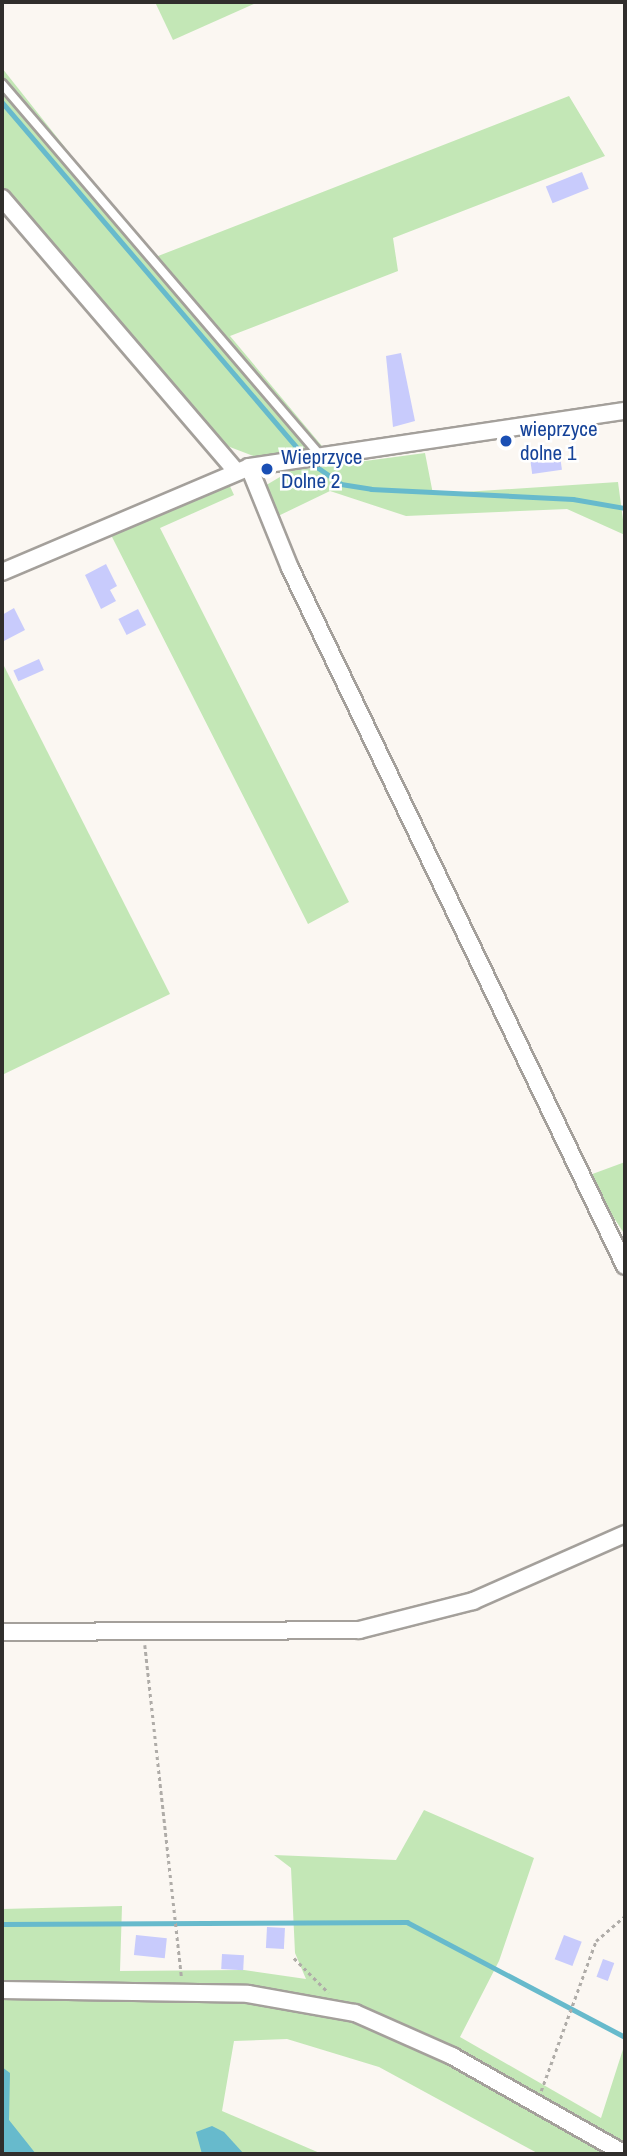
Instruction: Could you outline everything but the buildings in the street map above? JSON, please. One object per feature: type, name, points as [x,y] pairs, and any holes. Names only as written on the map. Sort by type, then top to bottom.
[{"type":"street","points":[[2,198],[243,469],[625,1266]]},
{"type":"street","points":[[2,572],[243,469],[318,453],[625,411]]},
{"type":"street","points":[[2,1632],[328,1633],[400,1622],[472,1601],[625,1534]]},
{"type":"street","points":[[2,1990],[198,1991],[355,2013],[452,2056],[625,2154]]},
{"type":"lane","points":[[2,84],[318,453]]},
{"type":"path","points":[[146,1632],[175,1888],[175,1964],[198,1991]]},
{"type":"path","points":[[537,2105],[596,1941],[625,1916]]},
{"type":"path","points":[[294,1958],[355,2013]]},
{"type":"green space","points":[[155,2],[258,2],[173,40]]},
{"type":"green space","points":[[2,68],[153,258],[569,96],[605,156],[393,238],[398,271],[230,336],[322,446],[256,457],[222,444],[2,186]]},
{"type":"green space","points":[[425,453],[433,494],[618,482],[625,535],[567,509],[406,516],[330,491],[274,518],[263,487],[290,471]]},
{"type":"green space","points":[[228,482],[234,495],[160,528],[349,902],[308,924],[111,535]]},
{"type":"green space","points":[[2,662],[170,994],[2,1075]]},
{"type":"green space","points":[[625,1162],[625,1235],[587,1176]]},
{"type":"green space","points":[[424,1810],[534,1858],[499,1961],[460,2037],[601,2118],[625,2043],[625,2154],[539,2154],[379,2067],[287,2039],[234,2041],[222,2111],[322,2154],[2,2154],[2,1909],[122,1906],[120,1971],[244,1970],[306,1979],[295,1953],[291,1868],[274,1855],[396,1860]]},
{"type":"water","points":[[2,2067],[10,2073],[9,2120],[36,2154],[2,2154]]},
{"type":"water","points":[[212,2126],[224,2132],[244,2154],[202,2154],[196,2132]]},
{"type":"waterway","points":[[2,102],[304,456]]},
{"type":"waterway","points":[[310,462],[341,484],[371,489],[573,499],[625,508]]},
{"type":"waterway","points":[[2,1924],[407,1922],[625,2037]]},
{"type":"place","name":"wieprzyce dolne 1","points":[[506,441]]},
{"type":"place","name":"Wieprzyce Dolne 2","points":[[267,469]]}]
